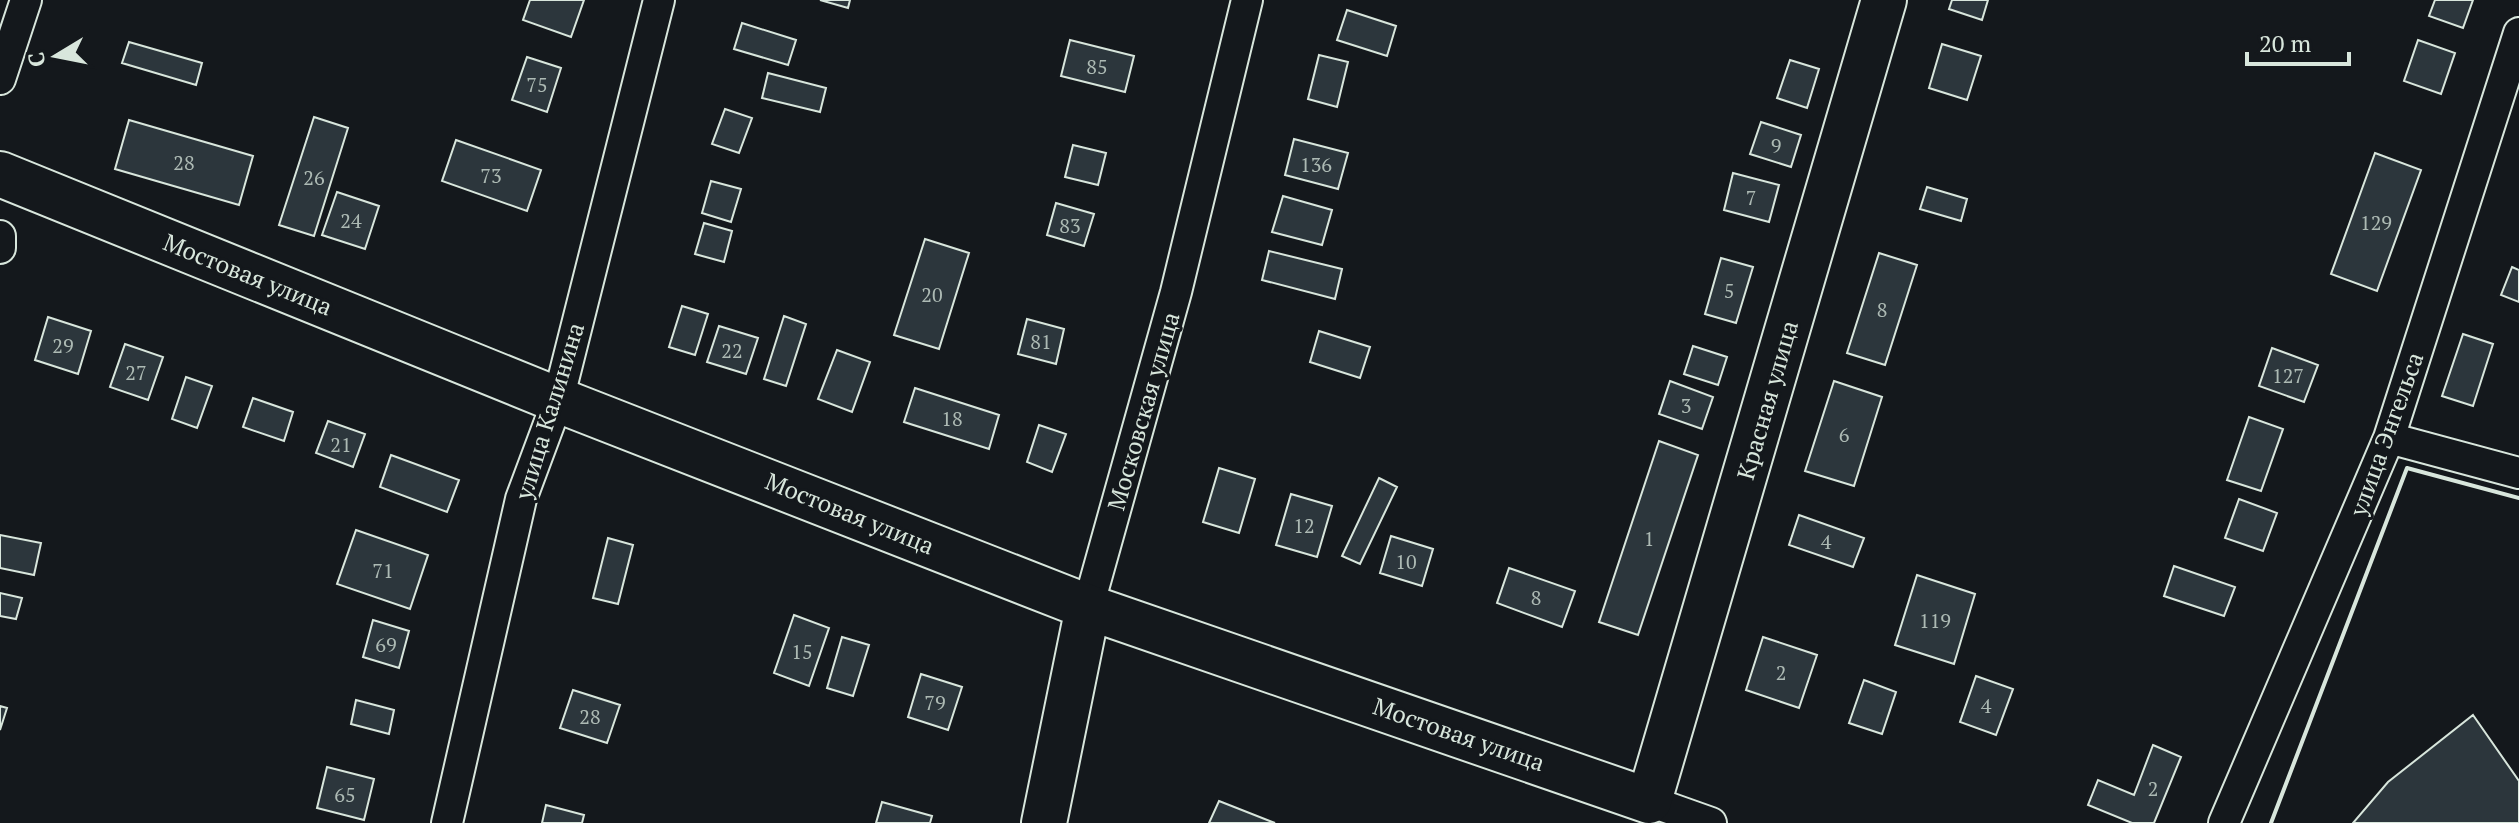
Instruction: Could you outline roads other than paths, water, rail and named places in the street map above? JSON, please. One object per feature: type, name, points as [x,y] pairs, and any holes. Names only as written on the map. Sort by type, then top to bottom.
[{"type":"street","points":[[0,79],[26,0]]},
{"type":"street","name":"улица Калинина","points":[[447,823],[521,499],[558,400],[659,0]]},
{"type":"street","name":"Московская улица","points":[[1044,823],[1088,607],[1176,292],[1247,0]]},
{"type":"street","name":"Красная улица","points":[[1649,801],[1884,0]]},
{"type":"street","name":"улица Энгельса","points":[[2224,823],[2389,438],[2513,71],[2519,33]]},
{"type":"street","name":"Мостовая улица","points":[[0,174],[558,400],[1088,607],[1711,823]]},
{"type":"street","points":[[0,236],[0,248]]},
{"type":"street","points":[[2389,438],[2519,473]]}]
